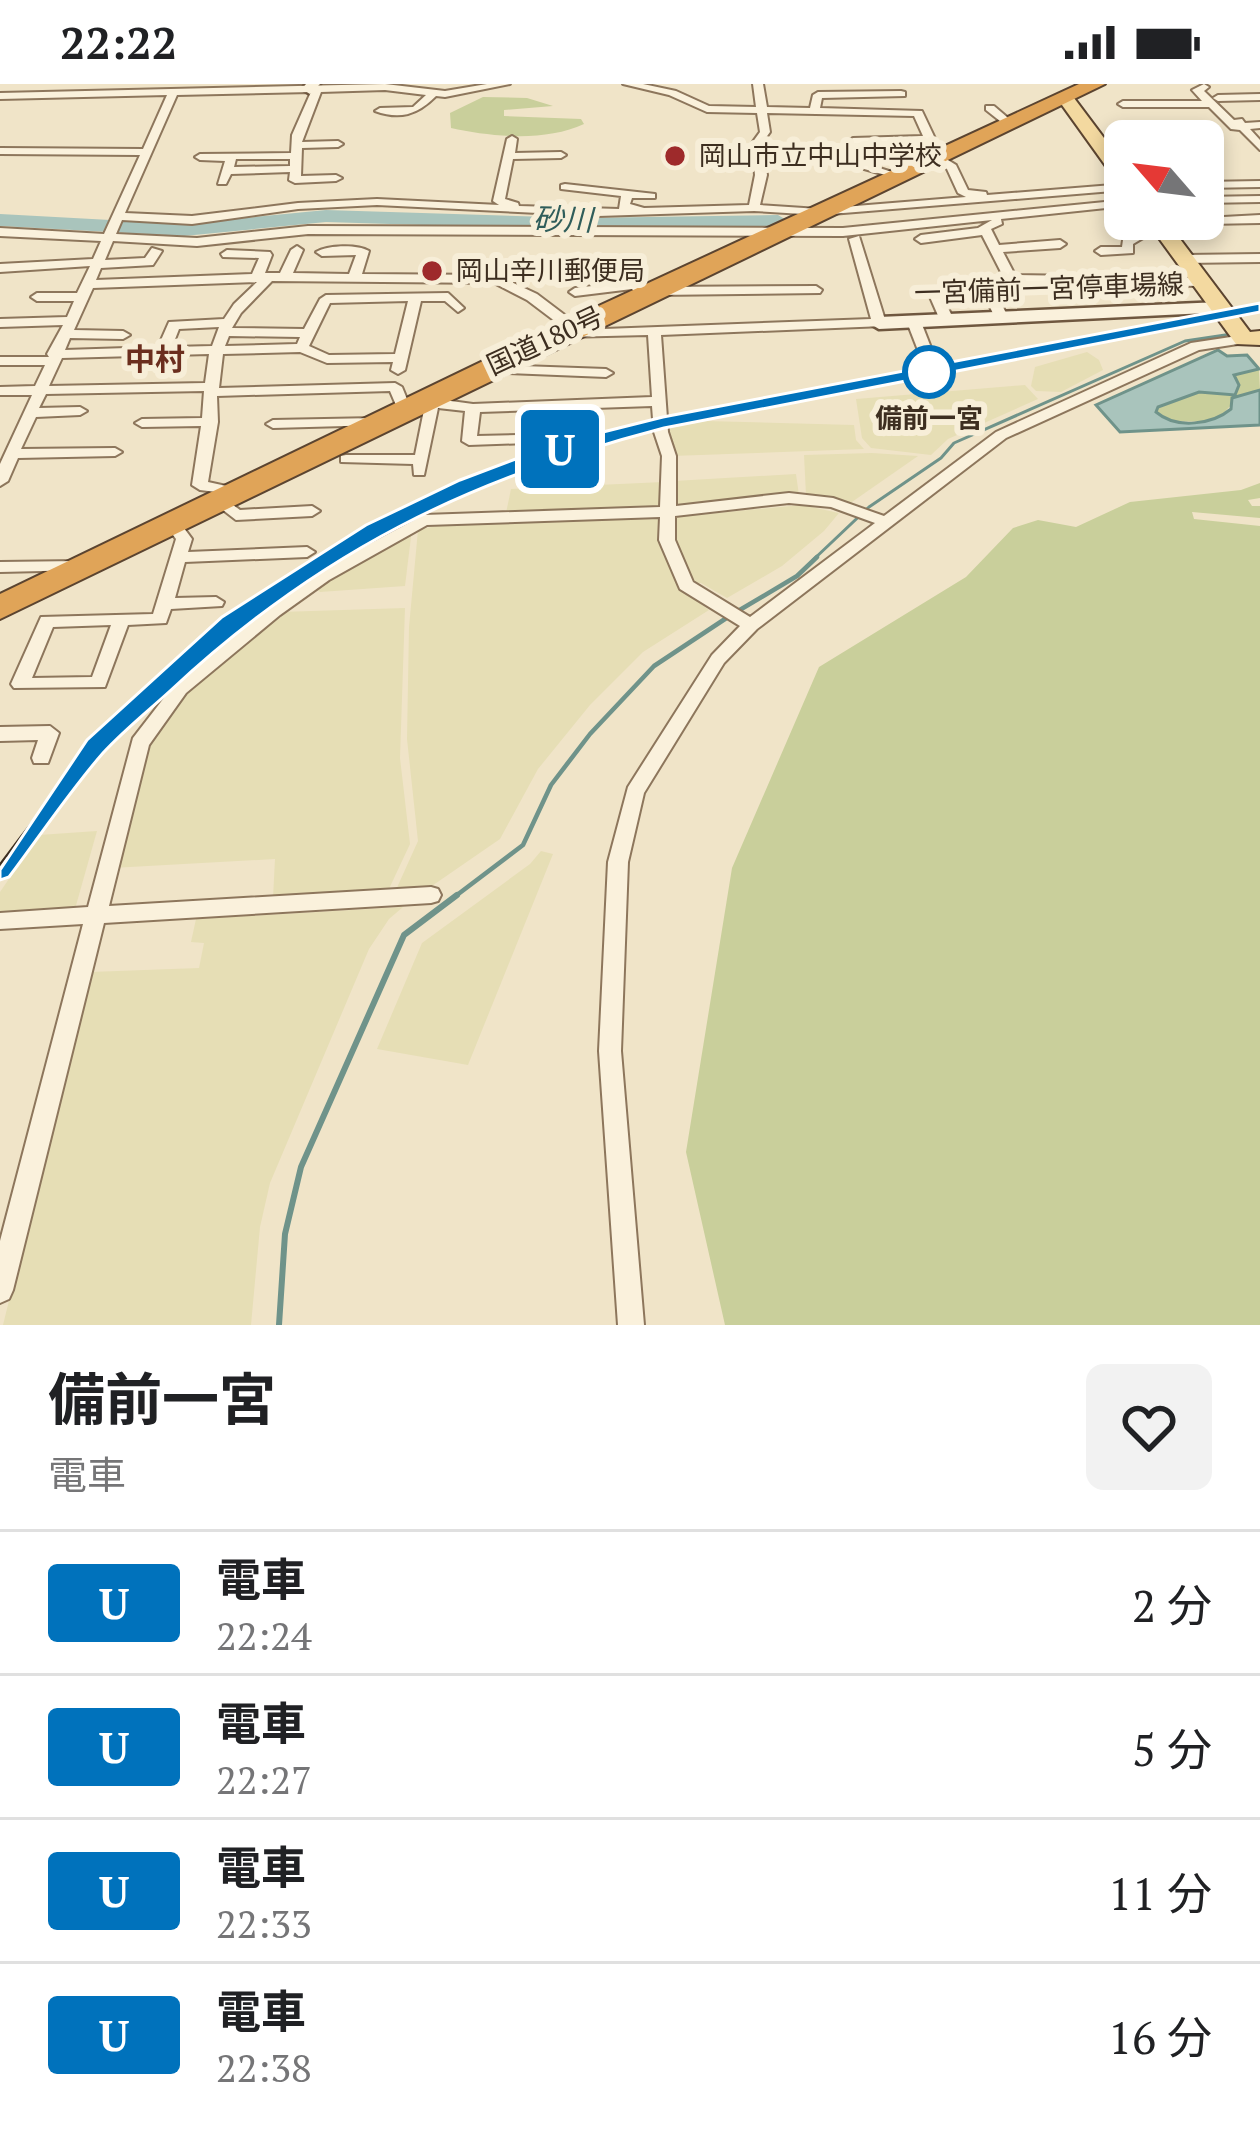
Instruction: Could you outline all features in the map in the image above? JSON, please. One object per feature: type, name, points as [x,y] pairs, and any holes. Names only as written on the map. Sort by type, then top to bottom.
[{"type":"highway","name":"国道180号","points":[[0,608],[414,400],[794,225],[936,150],[1010,123],[1059,91],[1095,84]]},
{"type":"main road","points":[[1059,91],[1104,154]]},
{"type":"main road","points":[[1170,240],[1246,336]]},
{"type":"main road","name":"一宮備前一宮停車場線","points":[[879,323],[1220,308]]},
{"type":"street","points":[[16,96],[23,84]]},
{"type":"street","points":[[0,96],[271,87],[420,88],[432,94],[505,84]]},
{"type":"street","points":[[628,84],[672,93],[706,109],[761,106],[918,113],[964,193],[1017,196]]},
{"type":"street","points":[[754,208],[761,175],[757,142],[765,132],[758,84]]},
{"type":"street","points":[[313,87],[295,157],[295,180],[336,178]]},
{"type":"street","points":[[1181,89],[1201,87],[1260,147]]},
{"type":"street","points":[[0,481],[119,217],[142,185],[173,89]]},
{"type":"street","points":[[226,110],[234,90]]},
{"type":"street","points":[[380,111],[416,110],[432,94]]},
{"type":"street","points":[[814,111],[818,94],[901,94]]},
{"type":"street","points":[[1218,103],[1260,97]]},
{"type":"street","points":[[1123,104],[1260,107]]},
{"type":"street","points":[[990,108],[1010,123]]},
{"type":"street","points":[[837,112],[839,129],[870,129]]},
{"type":"street","points":[[1243,127],[1260,125]]},
{"type":"street","points":[[512,139],[499,201],[537,211]]},
{"type":"street","points":[[854,141],[936,150]]},
{"type":"street","points":[[200,158],[226,170],[338,144]]},
{"type":"street","points":[[0,151],[149,152]]},
{"type":"street","points":[[509,156],[561,155]]},
{"type":"street","points":[[804,157],[837,158],[896,175]]},
{"type":"street","points":[[1224,180],[1260,183]]},
{"type":"street","points":[[1224,184],[1260,183]]},
{"type":"street","points":[[794,225],[1104,186]]},
{"type":"street","points":[[565,187],[651,196]]},
{"type":"street","points":[[627,194],[624,207],[676,212]]},
{"type":"street","points":[[1224,200],[1260,199]]},
{"type":"street","points":[[119,217],[192,220],[298,206],[377,202],[537,211],[754,208],[794,225],[855,239],[889,228]]},
{"type":"street","points":[[0,232],[197,242],[308,230],[889,228],[1104,206]]},
{"type":"street","points":[[1008,279],[986,225],[1014,218]]},
{"type":"street","points":[[1224,221],[1260,219]]},
{"type":"street","points":[[921,239],[986,231]]},
{"type":"street","points":[[37,297],[270,277],[496,279],[532,297],[568,331],[879,323],[855,239]]},
{"type":"street","points":[[1102,251],[1129,250],[1127,244],[1133,240]]},
{"type":"street","points":[[996,249],[1060,244]]},
{"type":"street","points":[[40,263],[51,248]]},
{"type":"street","points":[[297,250],[227,327],[218,350],[210,451],[200,485],[227,496],[236,515],[312,511]]},
{"type":"street","points":[[1184,260],[1257,250]]},
{"type":"street","points":[[0,268],[149,262],[157,251]]},
{"type":"street","points":[[322,252],[363,251],[356,276]]},
{"type":"street","points":[[227,254],[266,255],[270,277]]},
{"type":"street","points":[[367,298],[373,277]]},
{"type":"street","points":[[1002,319],[987,285],[1008,279],[1201,282]]},
{"type":"street","points":[[575,292],[635,285],[647,293],[816,290]]},
{"type":"street","points":[[932,290],[947,320]]},
{"type":"street","points":[[302,348],[326,299],[448,297],[458,308]]},
{"type":"street","points":[[346,459],[420,466],[414,400],[400,358],[415,298]]},
{"type":"street","points":[[914,322],[928,358]]},
{"type":"street","points":[[0,323],[123,335]]},
{"type":"street","points":[[163,352],[174,325],[308,333]]},
{"type":"street","points":[[654,332],[661,432],[669,456],[668,540],[686,585],[751,625]]},
{"type":"street","points":[[631,1325],[610,1051],[611,950],[619,862],[635,791],[718,659],[751,625],[883,521],[984,446],[1196,346],[1246,336]]},
{"type":"street","points":[[0,361],[280,348],[302,348],[327,359],[400,358]]},
{"type":"street","points":[[273,370],[280,348]]},
{"type":"street","points":[[487,369],[607,373]]},
{"type":"street","points":[[0,391],[212,390],[414,400],[473,408],[661,401]]},
{"type":"street","points":[[473,408],[469,441],[558,438]]},
{"type":"street","points":[[31,413],[80,411]]},
{"type":"street","points":[[142,423],[211,422]]},
{"type":"street","points":[[273,424],[377,422]]},
{"type":"street","points":[[0,440],[18,446],[115,452]]},
{"type":"street","points":[[0,1290],[140,743],[149,726],[203,669],[307,587],[413,525],[435,518],[667,512],[809,498],[883,521]]},
{"type":"street","points":[[122,620],[99,683],[20,684],[47,621],[160,619],[184,539],[172,523]]},
{"type":"street","points":[[178,557],[307,552]]},
{"type":"street","points":[[0,567],[85,566]]},
{"type":"street","points":[[163,604],[216,602]]},
{"type":"street","points":[[0,734],[50,733],[41,758]]},
{"type":"street","points":[[0,921],[431,895]]},
{"type":"shaded area","points":[[1087,352],[1099,360],[1103,370],[1061,392],[1036,391],[1031,386],[1035,367]]},
{"type":"shaded area","points":[[1025,385],[1038,399],[948,439],[931,455],[871,448],[862,438],[856,399]]},
{"type":"shaded area","points":[[706,421],[854,425],[856,440],[864,449],[672,456],[665,429]]},
{"type":"shaded area","points":[[804,455],[918,456],[849,504],[806,495]]},
{"type":"shaded area","points":[[796,474],[799,495],[672,506],[674,481]]},
{"type":"shaded area","points":[[663,482],[661,508],[506,513],[511,489]]},
{"type":"shaded area","points":[[802,505],[839,513],[782,566],[727,598],[701,583],[690,584],[675,543],[674,517]]},
{"type":"shaded area","points":[[661,518],[661,543],[677,586],[709,610],[643,652],[590,705],[538,769],[500,839],[426,890],[395,892],[418,841],[407,739],[409,627],[418,530],[445,524]]},
{"type":"shaded area","points":[[412,529],[405,586],[320,592],[314,587]]},
{"type":"shaded area","points":[[405,608],[400,758],[410,844],[388,891],[273,898],[275,859],[112,868],[147,740],[170,706],[280,612]]},
{"type":"shaded area","points":[[97,831],[75,909],[0,913],[0,892],[39,835]]},
{"type":"shaded area","points":[[541,851],[553,854],[468,1065],[377,1049],[422,943]]},
{"type":"shaded area","points":[[403,907],[369,949],[270,1183],[260,1227],[251,1325],[3,1325],[90,972],[199,968],[204,943],[191,942],[196,919]]},
{"type":"green space","points":[[483,97],[527,98],[553,106],[504,110],[504,116],[581,119],[584,124],[519,136],[451,128],[450,113]]},
{"type":"green space","points":[[1259,369],[1260,390],[1235,401],[1215,422],[1172,421],[1156,412],[1157,407],[1200,392],[1234,395],[1239,386],[1235,375]]},
{"type":"green space","points":[[1260,483],[1260,498],[1248,500],[1260,506],[1260,518],[1192,512],[1194,519],[1260,526],[1260,1325],[725,1325],[686,1152],[732,868],[819,667],[966,577],[1013,528],[1038,520],[1076,527],[1130,502],[1241,490]]},
{"type":"water","points":[[1218,350],[1227,356],[1247,355],[1259,369],[1234,375],[1239,385],[1235,395],[1199,392],[1158,407],[1156,412],[1184,423],[1205,421],[1231,409],[1232,398],[1260,390],[1260,425],[1120,432],[1096,405]]},
{"type":"waterway","name":"砂川","points":[[0,220],[184,230],[326,216],[581,224],[778,221]]},
{"type":"waterway","points":[[813,560],[869,507],[941,458],[954,443],[1185,341],[1232,334]]},
{"type":"waterway","points":[[738,611],[797,576],[817,557]]},
{"type":"waterway","points":[[453,898],[523,845],[551,785],[590,734],[654,666],[728,617]]},
{"type":"waterway","points":[[279,1325],[285,1234],[301,1167],[404,935],[457,895]]},
{"type":"railway","points":[[319,560],[456,490],[592,443],[732,410],[1260,308]]},
{"type":"railway","points":[[0,870],[71,781],[147,698],[231,624],[323,557]]},
{"type":"train","name":"U","points":[[0,870],[96,746],[230,622],[373,530],[466,484],[562,448],[663,423],[1260,308]]},
{"type":"place","name":"岡山市立中山中学校","points":[[675,156]]},
{"type":"place","name":"岡山辛川郵便局","points":[[432,271]]},
{"type":"place","name":"備前一宮","points":[[929,372]]},
{"type":"district","name":"中村","points":[[155,360]]}]
